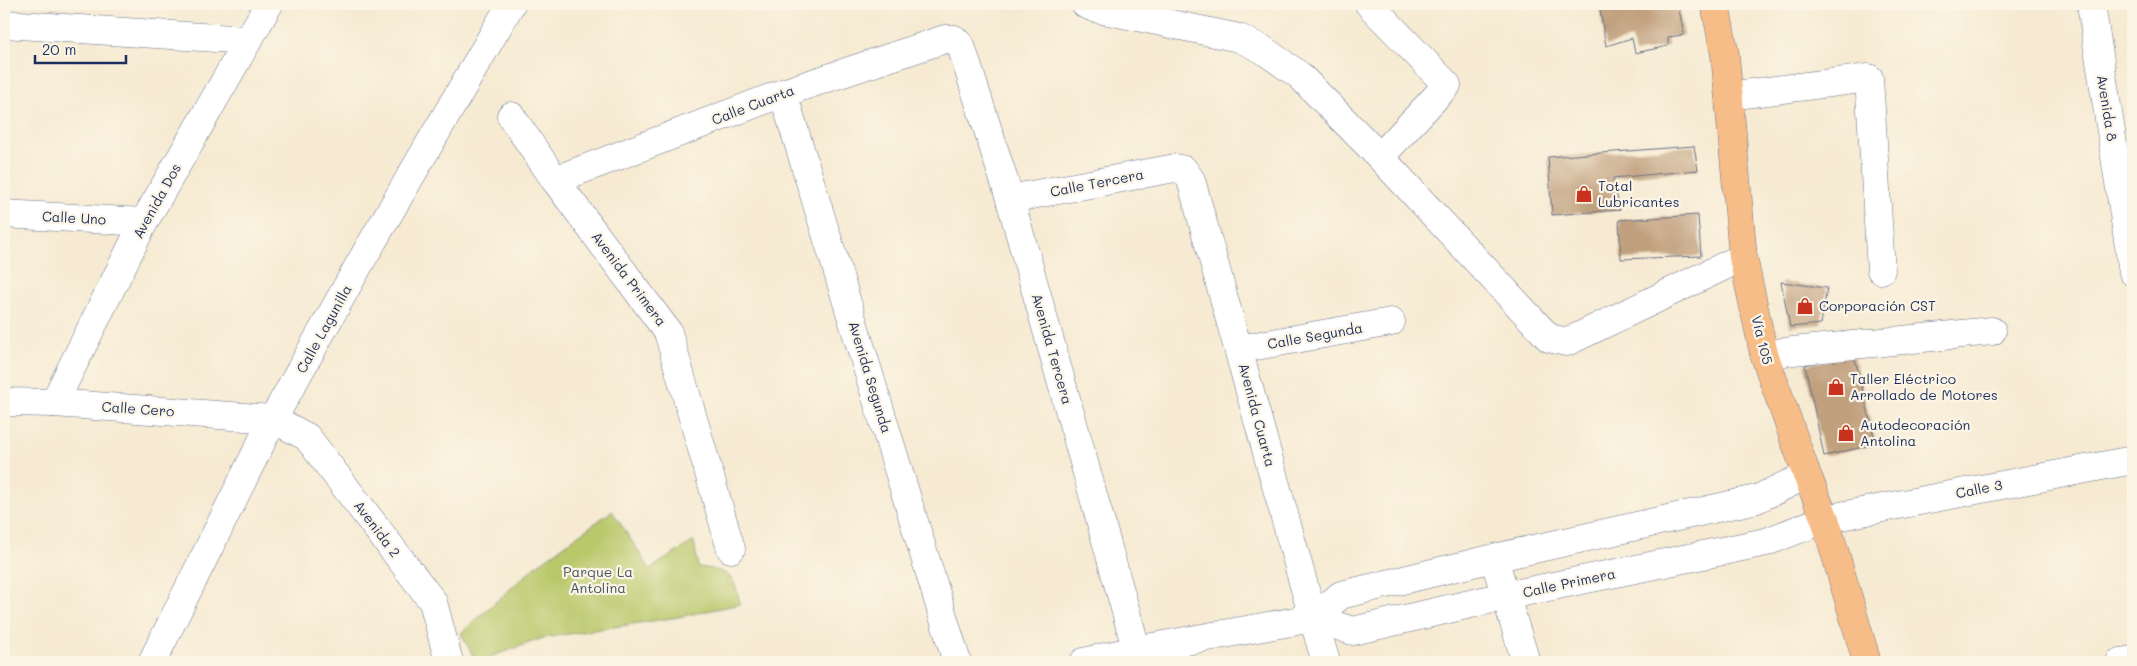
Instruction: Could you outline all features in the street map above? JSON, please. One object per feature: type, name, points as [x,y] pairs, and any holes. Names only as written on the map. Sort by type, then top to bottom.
[{"type":"main road","name":"Vía 105","points":[[1715,4],[1725,55],[1744,257],[1764,354],[1807,475],[1825,519],[1867,662]]},
{"type":"street","name":"Avenida Dos","points":[[54,403],[144,222],[269,4]]},
{"type":"street","name":"Calle Lagunilla","points":[[152,662],[273,419],[360,263],[511,4]]},
{"type":"street","points":[[1086,4],[1094,8],[1239,38],[1262,49],[1299,74],[1549,338],[1567,342],[1744,257]]},
{"type":"street","points":[[1369,4],[1447,85],[1380,158]]},
{"type":"street","name":"Avenida 8","points":[[2091,4],[2133,272]]},
{"type":"street","points":[[4,24],[247,40]]},
{"type":"street","name":"Calle Cuarta","points":[[554,180],[783,92],[945,39],[954,39]]},
{"type":"street","name":"Avenida Tercera","points":[[954,39],[961,46],[1010,200],[1138,656]]},
{"type":"street","points":[[1729,96],[1869,78],[1880,270]]},
{"type":"street","name":"Avenida Segunda","points":[[783,92],[957,662]]},
{"type":"street","name":"Avenida Primera","points":[[511,116],[554,180],[668,332],[731,549]]},
{"type":"street","name":"Calle Tercera","points":[[1010,200],[1175,168],[1184,170]]},
{"type":"street","name":"Avenida Cuarta","points":[[1184,170],[1192,180],[1312,618],[1326,662]]},
{"type":"street","name":"Calle Uno","points":[[4,214],[144,222]]},
{"type":"street","name":"Calle Segunda","points":[[1239,349],[1391,322]]},
{"type":"street","points":[[1764,354],[1992,331]]},
{"type":"street","name":"Calle Cero","points":[[4,402],[54,403],[273,419]]},
{"type":"street","name":"Avenida 2","points":[[273,419],[307,438],[433,602],[449,662]]},
{"type":"street","name":"Calle 3","points":[[1825,519],[2133,460]]},
{"type":"street","name":"Calle Primera","points":[[1084,662],[1138,656],[1312,618],[1342,595],[1494,558],[1756,499],[1807,475]]},
{"type":"street","name":"Calle Primera","points":[[1312,618],[1353,631],[1505,596],[1766,542],[1825,519]]},
{"type":"street","points":[[1494,558],[1526,662]]},
{"type":"street","points":[[2120,662],[2133,660]]},
{"type":"green space","name":"Parque La Antolina","points":[[612,511],[650,569],[694,541],[698,567],[716,570],[728,575],[735,586],[740,604],[678,617],[543,638],[476,662],[461,633],[537,565]]},
{"type":"building","points":[[1599,4],[1678,4],[1684,35],[1668,37],[1668,46],[1635,53],[1632,38],[1606,46]]},
{"type":"building","name":"Total Lubricantes","points":[[1694,146],[1698,170],[1613,178],[1620,210],[1552,215],[1548,157]]},
{"type":"building","points":[[1698,215],[1701,256],[1621,259],[1619,220]]},
{"type":"building","name":"Corporación CST","points":[[1781,282],[1827,288],[1821,324],[1790,327]]},
{"type":"building","name":"Taller Eléctrico Arrollado de Motores","points":[[1854,355],[1876,444],[1824,456],[1805,365]]},
{"type":"place","name":"Total Lubricantes","points":[[1584,194]]},
{"type":"place","name":"Corporación CST","points":[[1805,306]]},
{"type":"place","name":"Taller Eléctrico Arrollado de Motores","points":[[1836,387]]},
{"type":"place","name":"Autodecoración Antolina","points":[[1846,433]]}]
